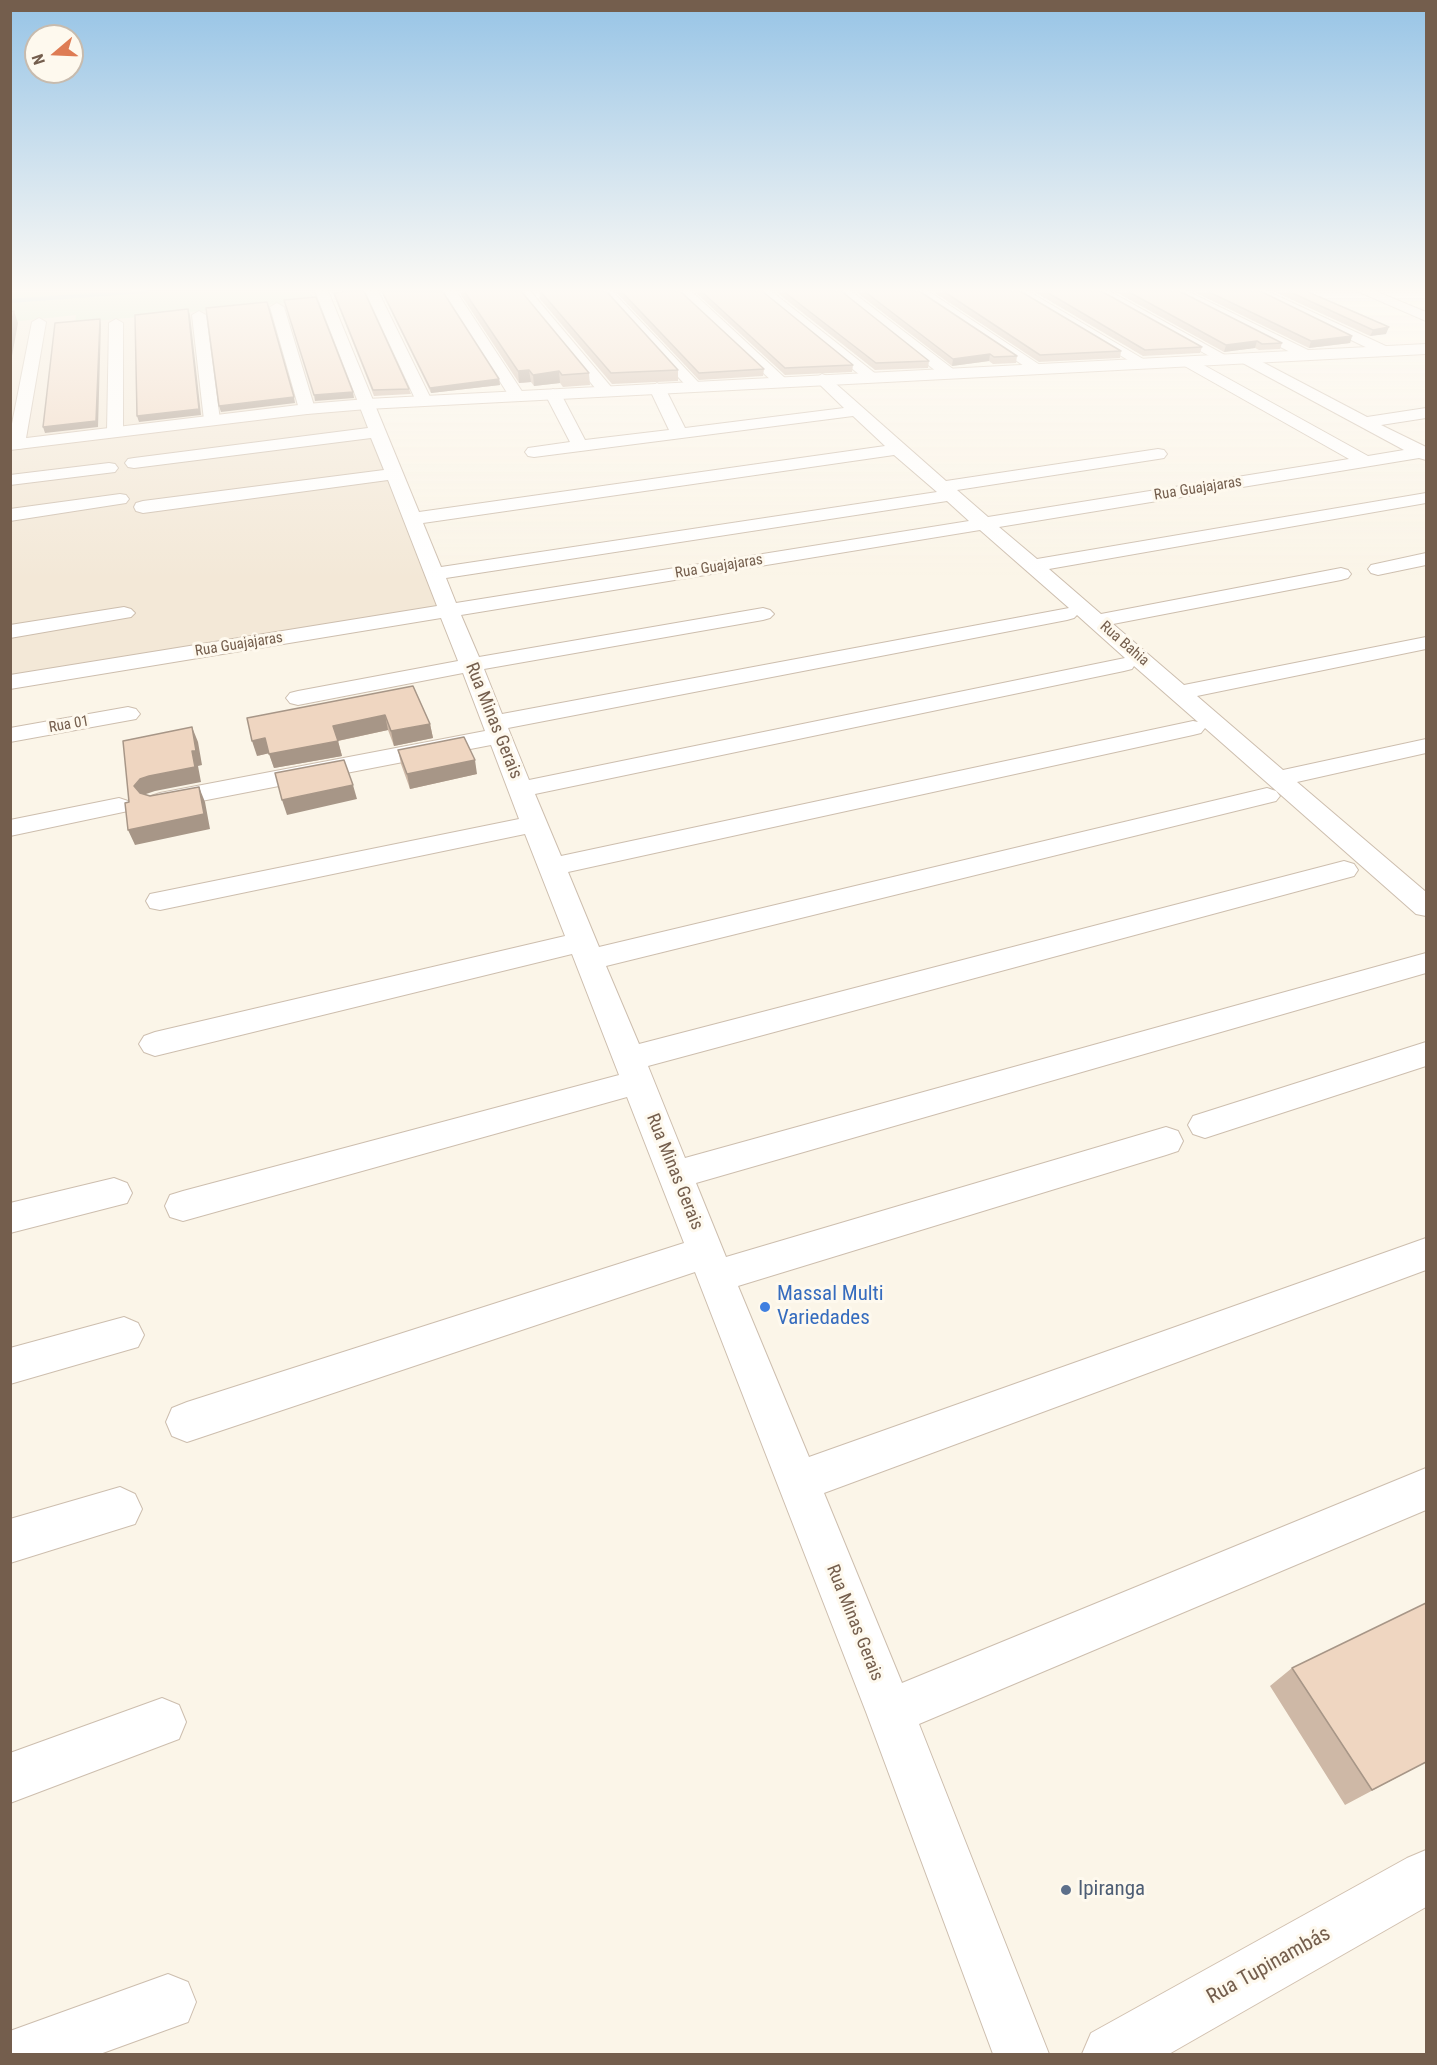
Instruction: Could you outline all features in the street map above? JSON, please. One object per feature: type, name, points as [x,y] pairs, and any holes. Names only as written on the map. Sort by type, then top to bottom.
[{"type":"street","points":[[26,387],[14,444],[307,409],[372,418]]},
{"type":"street","points":[[115,387],[115,432]]},
{"type":"street","points":[[208,387],[212,420]]},
{"type":"street","points":[[301,387],[307,409]]},
{"type":"street","name":"Rua Minas Gerais","points":[[360,387],[890,1712],[1021,2055]]},
{"type":"street","points":[[417,387],[424,401]]},
{"type":"street","points":[[511,387],[517,396]]},
{"type":"street","points":[[603,387],[606,391]]},
{"type":"street","points":[[134,463],[372,418],[424,401],[669,387]]},
{"type":"street","name":"Rua Bahia","points":[[830,387],[1179,693],[1273,787],[1415,884],[1426,907]]},
{"type":"street","points":[[1233,387],[1366,462]]},
{"type":"street","points":[[1300,387],[1425,453]]},
{"type":"street","points":[[657,388],[679,433]]},
{"type":"street","points":[[553,394],[580,446]]},
{"type":"street","points":[[534,452],[856,411]]},
{"type":"street","points":[[1365,422],[1426,413]]},
{"type":"street","points":[[412,519],[898,449]]},
{"type":"street","name":"Rua Guajajaras","points":[[10,682],[1425,453]]},
{"type":"street","points":[[434,573],[947,491],[1158,454]]},
{"type":"street","points":[[10,480],[109,468]]},
{"type":"street","points":[[143,507],[394,474]]},
{"type":"street","points":[[1034,566],[1426,498]]},
{"type":"street","points":[[10,514],[120,500]]},
{"type":"street","points":[[1378,569],[1426,560]]},
{"type":"street","points":[[1098,621],[1341,574]]},
{"type":"street","points":[[10,632],[124,613]]},
{"type":"street","points":[[298,698],[763,614]]},
{"type":"street","points":[[156,801],[1067,614]]},
{"type":"street","points":[[1179,693],[1426,643]]},
{"type":"street","points":[[521,789],[1124,664]]},
{"type":"street","name":"Rua 01","points":[[10,735],[128,714]]},
{"type":"street","points":[[552,867],[1193,728]]},
{"type":"street","points":[[155,1044],[585,951],[1273,787],[1426,746]]},
{"type":"street","points":[[10,828],[119,806]]},
{"type":"street","points":[[160,901],[534,824]]},
{"type":"street","points":[[183,1206],[633,1071],[1344,870]]},
{"type":"street","points":[[675,1174],[1426,963]]},
{"type":"street","points":[[1205,1125],[1426,1054]]},
{"type":"street","points":[[187,1422],[711,1264],[1166,1141]]},
{"type":"street","points":[[10,1218],[114,1193]]},
{"type":"street","points":[[798,1482],[1426,1254]]},
{"type":"street","points":[[10,1365],[124,1335]]},
{"type":"street","points":[[890,1712],[1426,1489]]},
{"type":"street","points":[[10,1541],[120,1509]]},
{"type":"street","points":[[10,1778],[162,1722]]},
{"type":"street","name":"Rua Tupinambás","points":[[1112,2055],[1426,1877]]},
{"type":"street","points":[[24,2055],[168,2002]]},
{"type":"shaded area","points":[[11,387],[360,387],[449,610],[11,682]]},
{"type":"building","points":[[48,387],[97,387],[96,421],[43,427]]},
{"type":"building","points":[[136,387],[197,387],[199,409],[137,416]]},
{"type":"building","points":[[217,387],[291,387],[294,397],[219,406]]},
{"type":"building","points":[[312,387],[351,387],[353,392],[314,395]]},
{"type":"building","points":[[372,387],[409,389],[373,390]]},
{"type":"building","points":[[413,686],[430,724],[391,731],[385,715],[333,726],[338,741],[269,754],[265,738],[252,741],[247,718]]},
{"type":"building","points":[[192,727],[196,751],[192,751],[195,767],[149,776],[140,779],[134,786],[140,793],[150,796],[199,787],[204,814],[128,830],[125,803],[129,802],[123,741]]},
{"type":"building","points":[[464,737],[475,760],[407,774],[398,750]]},
{"type":"building","points":[[344,760],[353,785],[282,800],[275,773]]},
{"type":"building","points":[[1426,1603],[1426,1762],[1372,1790],[1292,1668]]},
{"type":"place","name":"Massal Multi Variedades","points":[[765,1307]]},
{"type":"place","name":"Ipiranga","points":[[1066,1890]]}]
